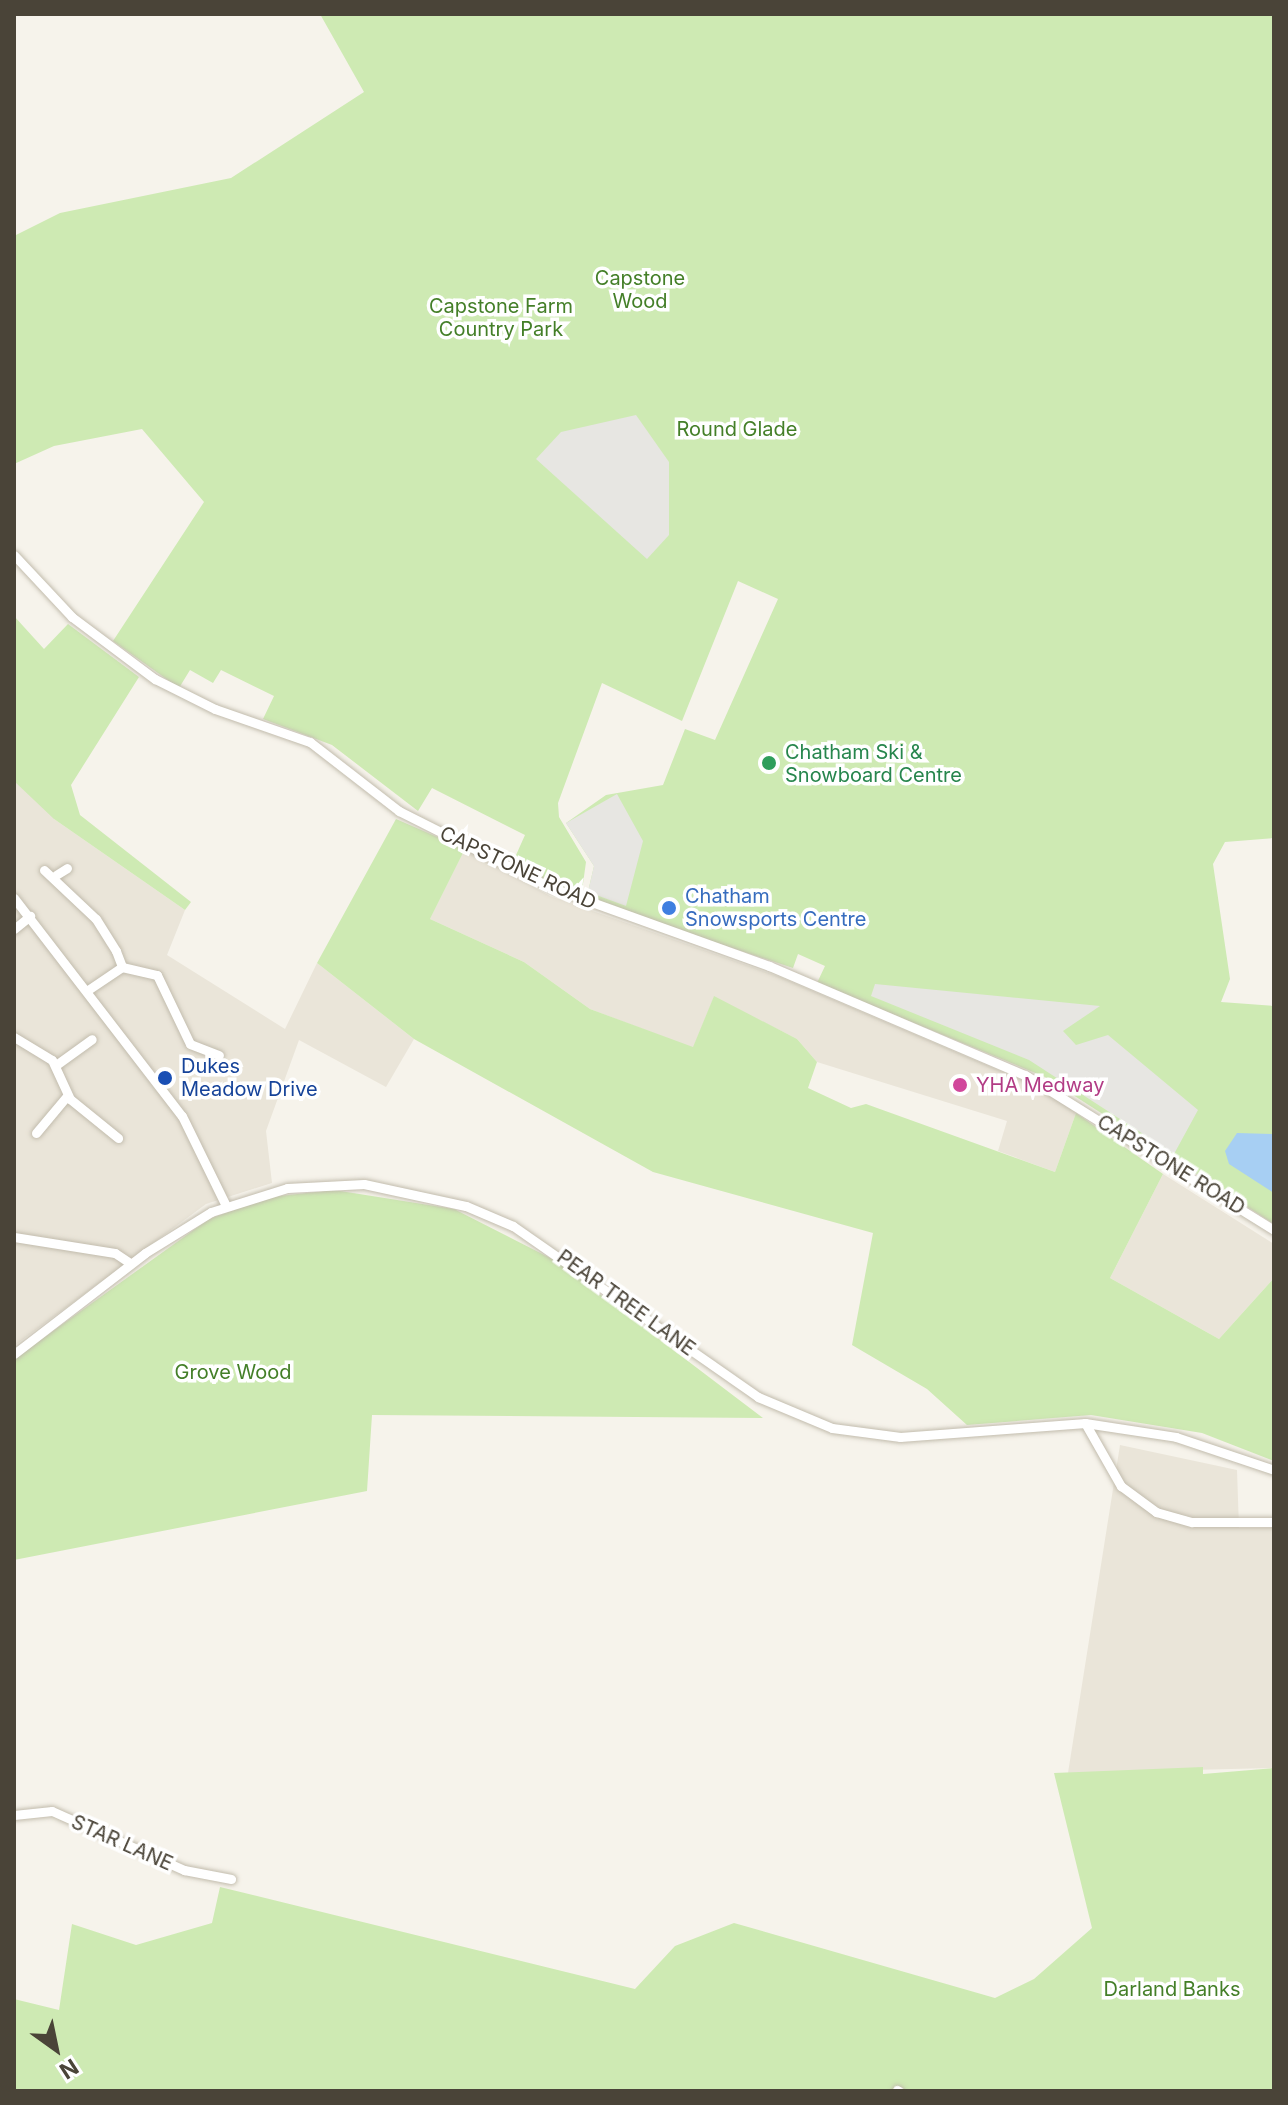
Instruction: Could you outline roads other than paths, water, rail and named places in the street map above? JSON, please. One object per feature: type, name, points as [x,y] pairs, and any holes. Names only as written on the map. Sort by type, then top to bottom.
[{"type":"street","name":"CAPSTONE ROAD","points":[[14,555],[72,617],[155,679],[215,709],[310,742],[399,811],[550,887],[769,966],[1025,1075],[1274,1230]]},
{"type":"street","points":[[56,875],[67,868]]},
{"type":"street","points":[[44,870],[56,875],[105,930],[122,967]]},
{"type":"street","points":[[14,898],[89,989],[186,1122],[226,1206]]},
{"type":"street","points":[[14,929],[30,916]]},
{"type":"street","points":[[89,989],[122,967],[157,975],[187,1040],[219,1055]]},
{"type":"street","points":[[14,1037],[56,1065],[67,1096],[118,1138]]},
{"type":"street","points":[[56,1065],[92,1039]]},
{"type":"street","points":[[36,1133],[67,1096]]},
{"type":"street","name":"PEAR TREE LANE","points":[[14,1354],[130,1263],[226,1206],[331,1184],[406,1190],[466,1206],[607,1285],[758,1397],[832,1428],[900,1437],[1085,1423],[1176,1437],[1274,1470]]},
{"type":"street","points":[[14,1237],[115,1253],[130,1263]]},
{"type":"street","points":[[1085,1423],[1121,1486],[1156,1512],[1192,1522],[1274,1522]]},
{"type":"street","name":"STAR LANE","points":[[14,1815],[52,1811],[184,1870],[231,1879]]},
{"type":"water","points":[[1237,1133],[1274,1134],[1274,1193],[1229,1164],[1225,1151]]},
{"type":"place","name":"Chatham Ski & Snowboard Centre","points":[[769,763]]},
{"type":"place","name":"Chatham Snowsports Centre","points":[[669,908]]},
{"type":"place","name":"Dukes Meadow Drive","points":[[165,1078]]},
{"type":"place","name":"YHA Medway","points":[[960,1085]]},
{"type":"park label","name":"Capstone Wood","points":[[640,290]]},
{"type":"park label","name":"Capstone Farm Country Park","points":[[501,318]]},
{"type":"park label","name":"Round Glade","points":[[737,429]]},
{"type":"park label","name":"Grove Wood","points":[[233,1372]]},
{"type":"park label","name":"Darland Banks","points":[[1172,1989]]}]
